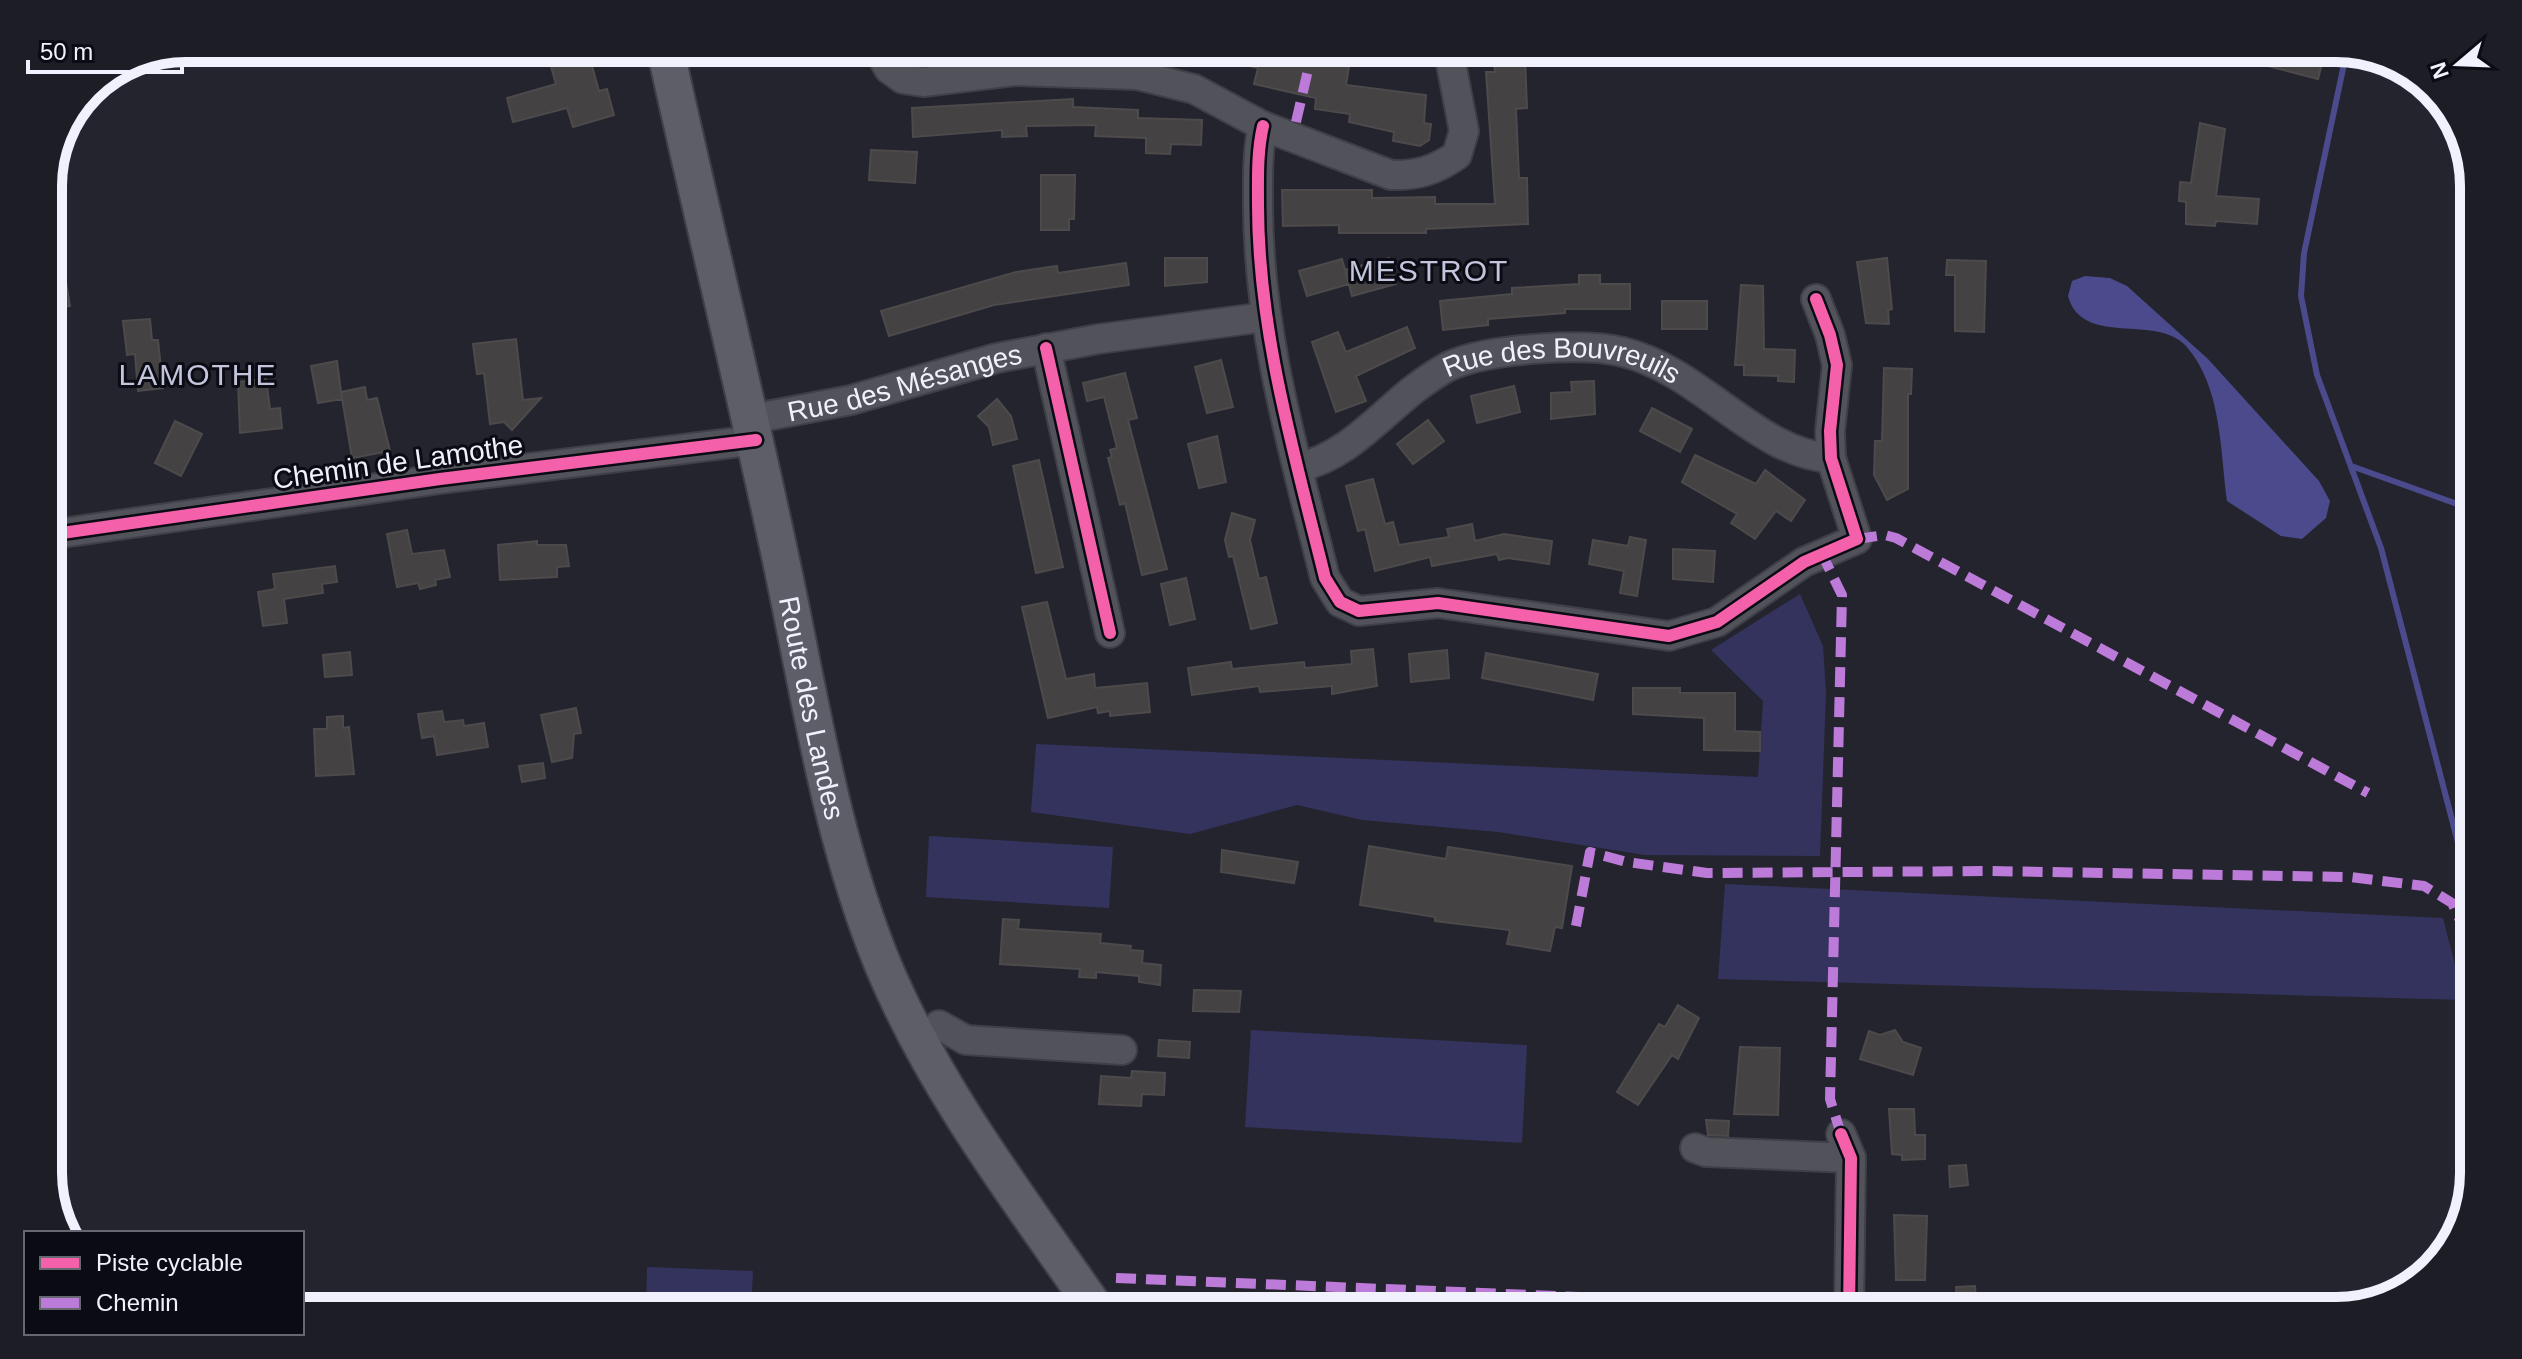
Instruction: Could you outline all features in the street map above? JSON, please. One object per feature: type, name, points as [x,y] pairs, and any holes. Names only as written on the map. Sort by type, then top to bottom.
[{"type":"main road","name":"Route des Landes","points":[[668,62],[753,430],[834,807],[860,901],[884,966],[933,1064],[982,1145],[1087,1297]]},
{"type":"street","points":[[885,62],[903,79],[923,82],[1088,62]]},
{"type":"street","points":[[1108,62],[1137,75],[1194,89],[1263,126],[1391,175],[1426,172],[1457,155],[1464,131],[1451,62]]},
{"type":"street","points":[[1263,126],[1258,150],[1258,238],[1265,317],[1325,578],[1340,602],[1359,611],[1438,603],[1669,636],[1717,622],[1804,562],[1857,539],[1831,458],[1830,431],[1837,365],[1830,335],[1816,299]]},
{"type":"street","name":"Rue des Mésanges","points":[[753,430],[997,358],[1046,348],[1265,317]]},
{"type":"street","name":"Rue des Bouvreuils","points":[[1299,467],[1317,464],[1336,453],[1416,388],[1454,364],[1569,346],[1602,348],[1651,360],[1697,385],[1781,446],[1809,457],[1831,458]]},
{"type":"street","points":[[1046,348],[1110,633]]},
{"type":"street","name":"Chemin de Lamothe","points":[[62,533],[753,430]]},
{"type":"street","points":[[939,1025],[966,1040],[1122,1050]]},
{"type":"street","points":[[1695,1148],[1706,1152],[1848,1158],[1849,1297]]},
{"type":"shaded area","points":[[2085,276],[2110,278],[2127,286],[2208,359],[2319,481],[2330,501],[2326,518],[2302,539],[2281,536],[2227,501],[2213,400],[2198,362],[2186,346],[2173,337],[2157,332],[2104,326],[2088,321],[2076,312],[2068,296],[2072,281]]},
{"type":"shaded area","points":[[1800,594],[1823,646],[1826,693],[1820,856],[1645,855],[1498,832],[1362,820],[1297,805],[1190,834],[1031,812],[1036,744],[1758,777],[1763,701],[1711,650]]},
{"type":"shaded area","points":[[929,836],[1113,847],[1109,908],[926,897]]},
{"type":"shaded area","points":[[1725,884],[2443,918],[2460,984],[2460,1000],[1718,979]]},
{"type":"shaded area","points":[[1251,1030],[1527,1045],[1522,1143],[1245,1127]]},
{"type":"shaded area","points":[[647,1267],[753,1271],[752,1297],[646,1297]]},
{"type":"building","points":[[550,62],[591,62],[599,91],[607,89],[614,115],[573,127],[567,108],[513,122],[507,98],[556,84]]},
{"type":"building","points":[[1232,62],[1350,62],[1346,85],[1426,95],[1424,123],[1431,124],[1429,140],[1420,146],[1393,141],[1394,132],[1349,122],[1350,114],[1315,109],[1316,98],[1254,84],[1258,68]]},
{"type":"building","points":[[1494,62],[1525,62],[1527,108],[1516,109],[1519,178],[1527,178],[1528,224],[1426,229],[1426,233],[1339,233],[1339,225],[1283,226],[1282,190],[1372,190],[1372,198],[1435,197],[1435,204],[1495,204],[1486,72],[1495,72]]},
{"type":"building","points":[[2252,62],[2322,62],[2318,79]]},
{"type":"building","points":[[1073,99],[1073,107],[1138,110],[1138,118],[1202,120],[1201,145],[1171,144],[1170,154],[1146,153],[1146,138],[1095,136],[1096,125],[1026,126],[1027,136],[1002,137],[1002,130],[913,137],[912,108]]},
{"type":"building","points":[[2200,123],[2225,129],[2216,196],[2259,199],[2257,224],[2216,221],[2215,226],[2186,224],[2186,202],[2179,201],[2180,182],[2191,183]]},
{"type":"building","points":[[871,150],[917,152],[915,183],[869,180]]},
{"type":"building","points":[[1041,175],[1075,175],[1074,219],[1069,219],[1069,230],[1041,230]]},
{"type":"building","points":[[1165,258],[1207,258],[1207,282],[1165,286]]},
{"type":"building","points":[[1389,258],[1396,284],[1352,296],[1345,270]]},
{"type":"building","points":[[1887,258],[1892,309],[1888,310],[1889,324],[1866,323],[1857,262]]},
{"type":"building","points":[[62,259],[70,306],[62,307]]},
{"type":"building","points":[[1342,259],[1349,284],[1307,296],[1299,271]]},
{"type":"building","points":[[1947,260],[1986,261],[1984,332],[1955,331],[1955,275],[1946,275]]},
{"type":"building","points":[[1126,263],[1129,285],[994,305],[889,336],[881,311],[1016,272],[1057,266],[1058,273]]},
{"type":"building","points":[[1579,275],[1600,275],[1600,284],[1630,284],[1630,309],[1565,309],[1565,313],[1488,319],[1488,325],[1443,330],[1440,301],[1512,294],[1512,288],[1579,284]]},
{"type":"building","points":[[1741,285],[1763,286],[1764,349],[1795,350],[1794,382],[1778,381],[1778,376],[1744,375],[1744,365],[1735,365]]},
{"type":"building","points":[[1662,301],[1707,301],[1707,329],[1662,329]]},
{"type":"building","points":[[150,319],[152,340],[158,340],[163,388],[138,391],[135,354],[127,355],[123,321]]},
{"type":"building","points":[[1407,327],[1415,348],[1356,376],[1366,401],[1336,412],[1312,342],[1338,332],[1346,352]]},
{"type":"building","points":[[516,339],[523,400],[541,398],[512,430],[504,422],[490,424],[484,373],[477,374],[473,344]]},
{"type":"building","points":[[1221,360],[1233,407],[1207,413],[1195,367]]},
{"type":"building","points":[[337,361],[342,399],[318,403],[311,366]]},
{"type":"building","points":[[1884,368],[1912,369],[1911,394],[1908,394],[1908,489],[1887,500],[1874,475],[1875,441],[1882,441]]},
{"type":"building","points":[[1125,373],[1137,418],[1128,420],[1167,569],[1142,575],[1125,503],[1120,505],[1108,458],[1112,457],[1110,450],[1117,448],[1104,397],[1087,401],[1083,383]]},
{"type":"building","points":[[266,379],[270,409],[280,408],[282,428],[240,433],[238,382]]},
{"type":"building","points":[[1594,381],[1595,414],[1551,419],[1551,393],[1572,392],[1571,382]]},
{"type":"building","points":[[1514,386],[1520,412],[1477,423],[1471,396]]},
{"type":"building","points":[[365,387],[367,400],[377,398],[390,451],[352,458],[341,392]]},
{"type":"building","points":[[997,399],[1011,416],[1017,439],[993,445],[989,427],[978,416]]},
{"type":"building","points":[[1652,408],[1692,429],[1680,452],[1640,431]]},
{"type":"building","points":[[1428,420],[1444,441],[1413,464],[1397,444]]},
{"type":"building","points":[[175,421],[202,434],[181,476],[155,463]]},
{"type":"building","points":[[1217,436],[1226,482],[1199,488],[1188,444]]},
{"type":"building","points":[[1695,455],[1756,484],[1765,470],[1805,500],[1791,521],[1776,511],[1755,539],[1731,523],[1737,514],[1682,482]]},
{"type":"building","points":[[1039,460],[1063,567],[1036,573],[1013,466]]},
{"type":"building","points":[[1373,479],[1385,524],[1393,522],[1399,545],[1449,537],[1447,529],[1472,524],[1475,541],[1504,534],[1552,541],[1549,564],[1508,558],[1499,560],[1497,554],[1432,566],[1430,557],[1375,571],[1365,529],[1358,531],[1346,486]]},
{"type":"building","points":[[1232,513],[1255,520],[1250,540],[1259,579],[1266,577],[1277,623],[1251,629],[1233,556],[1229,557],[1225,540]]},
{"type":"building","points":[[407,530],[412,554],[444,550],[450,577],[435,580],[436,585],[420,589],[418,583],[397,587],[387,534]]},
{"type":"building","points":[[1630,537],[1646,540],[1637,596],[1620,593],[1624,571],[1589,564],[1593,540],[1628,546]]},
{"type":"building","points":[[537,541],[537,545],[566,545],[569,566],[557,567],[557,577],[500,580],[498,545]]},
{"type":"building","points":[[1673,549],[1715,551],[1713,582],[1673,579]]},
{"type":"building","points":[[335,566],[337,582],[322,584],[323,593],[284,599],[287,623],[263,626],[258,592],[275,589],[273,574]]},
{"type":"building","points":[[1186,578],[1195,619],[1170,625],[1161,584]]},
{"type":"building","points":[[1047,602],[1066,679],[1094,674],[1095,688],[1147,683],[1150,712],[1110,716],[1110,711],[1098,713],[1097,707],[1048,718],[1022,607]]},
{"type":"building","points":[[1373,649],[1377,686],[1332,694],[1332,686],[1260,692],[1259,686],[1192,695],[1188,668],[1231,662],[1232,669],[1304,662],[1305,668],[1352,664],[1351,651]]},
{"type":"building","points":[[1447,650],[1449,678],[1411,682],[1409,654]]},
{"type":"building","points":[[350,652],[352,675],[325,677],[323,655]]},
{"type":"building","points":[[1486,653],[1598,674],[1593,700],[1482,678]]},
{"type":"building","points":[[1633,688],[1680,688],[1680,693],[1735,693],[1735,731],[1760,732],[1760,751],[1704,750],[1704,718],[1633,714]]},
{"type":"building","points":[[576,708],[581,733],[574,734],[572,758],[552,762],[541,715]]},
{"type":"building","points":[[442,711],[444,722],[463,720],[464,726],[484,723],[488,747],[437,755],[434,736],[422,738],[418,714]]},
{"type":"building","points":[[343,716],[343,728],[349,727],[354,774],[316,776],[314,729],[327,729],[327,717]]},
{"type":"building","points":[[543,763],[545,778],[522,782],[519,766]]},
{"type":"building","points":[[1369,846],[1446,859],[1448,847],[1572,866],[1562,928],[1555,927],[1550,951],[1507,944],[1510,930],[1435,921],[1435,917],[1360,905]]},
{"type":"building","points":[[1222,850],[1298,862],[1294,883],[1221,872]]},
{"type":"building","points":[[1003,919],[1019,920],[1018,929],[1101,934],[1100,943],[1131,946],[1130,950],[1143,951],[1142,963],[1161,965],[1160,985],[1139,982],[1139,976],[1096,972],[1096,978],[1079,977],[1080,969],[1000,964]]},
{"type":"building","points":[[1194,990],[1241,991],[1239,1012],[1193,1011]]},
{"type":"building","points":[[1678,1005],[1699,1018],[1678,1059],[1672,1055],[1638,1105],[1617,1092],[1659,1024],[1665,1027]]},
{"type":"building","points":[[1895,1030],[1903,1042],[1921,1048],[1913,1075],[1860,1059],[1869,1031],[1880,1035]]},
{"type":"building","points":[[1159,1040],[1190,1042],[1189,1058],[1158,1056]]},
{"type":"building","points":[[1740,1047],[1780,1048],[1778,1115],[1734,1114]]},
{"type":"building","points":[[1132,1071],[1165,1073],[1164,1095],[1142,1094],[1141,1106],[1099,1104],[1101,1076],[1131,1078]]},
{"type":"building","points":[[1889,1109],[1914,1109],[1915,1135],[1925,1135],[1925,1159],[1902,1160],[1902,1155],[1892,1154]]},
{"type":"building","points":[[1706,1120],[1729,1121],[1728,1136],[1708,1135]]},
{"type":"building","points":[[1966,1165],[1968,1185],[1950,1187],[1949,1166]]},
{"type":"building","points":[[1894,1215],[1927,1216],[1925,1280],[1896,1280]]},
{"type":"building","points":[[1975,1286],[1976,1297],[1957,1297],[1956,1287]]},
{"type":"waterway","points":[[2344,63],[2304,253],[2301,296],[2317,375],[2381,548],[2460,850]]},
{"type":"waterway","points":[[2354,467],[2460,505]]},
{"type":"marked path","points":[[1296,122],[1310,62]]},
{"type":"marked path","points":[[1857,539],[1885,535],[1896,538],[2368,793]]},
{"type":"marked path","points":[[1821,552],[1842,595],[1830,1099],[1841,1134]]},
{"type":"marked path","points":[[1576,926],[1590,852],[1627,862],[1707,873],[1990,871],[2350,877],[2424,886],[2452,903],[2460,920]]},
{"type":"marked path","points":[[1116,1278],[1580,1297]]},
{"type":"cycle path","points":[[1263,126],[1258,165],[1260,252],[1264,300],[1280,393],[1325,578],[1340,602],[1359,611],[1438,603],[1669,636],[1717,622],[1804,562],[1857,539],[1831,458],[1830,431],[1837,365],[1830,335],[1816,299]]},
{"type":"cycle path","points":[[1046,348],[1110,633]]},
{"type":"cycle path","points":[[62,533],[440,479],[756,440]]},
{"type":"cycle path","points":[[1841,1134],[1851,1158],[1849,1297]]},
{"type":"district","name":"MESTROT","points":[[1429,270]]},
{"type":"district","name":"LAMOTHE","points":[[198,374]]}]
